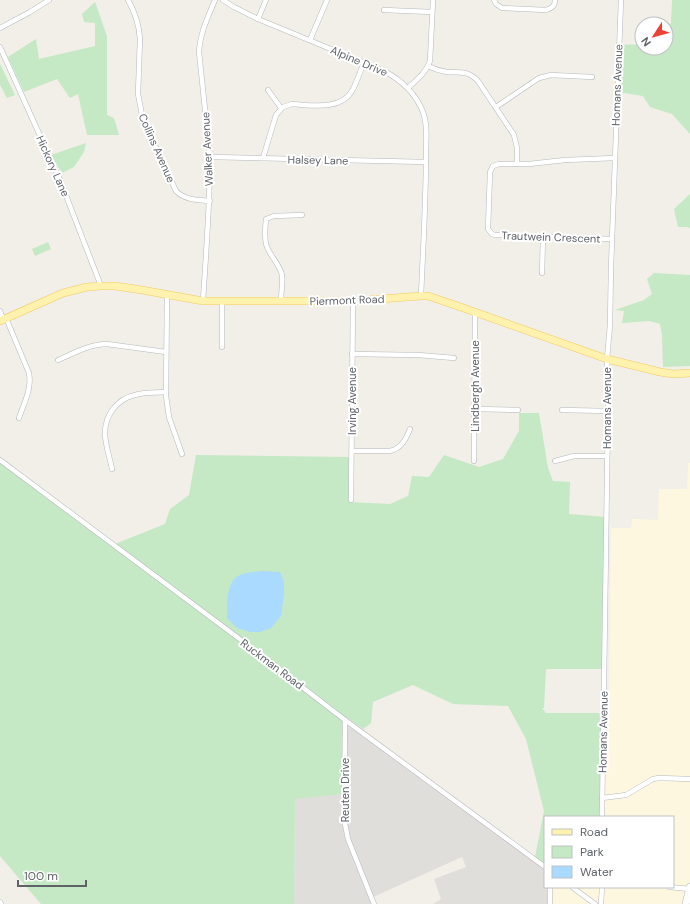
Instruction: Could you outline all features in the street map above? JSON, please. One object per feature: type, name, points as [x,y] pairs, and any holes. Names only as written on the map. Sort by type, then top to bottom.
[{"type":"main road","name":"Piermont Road","points":[[3,319],[63,293],[88,287],[102,286],[122,287],[202,301],[353,301],[428,296],[607,359],[660,372],[673,374],[690,373]]},
{"type":"street","points":[[0,28],[49,0]]},
{"type":"street","name":"Collins Avenue","points":[[128,0],[134,11],[139,30],[138,94],[139,105],[145,124],[176,190],[184,197],[210,201]]},
{"type":"street","name":"Walker Avenue","points":[[202,301],[210,201],[210,157],[200,48],[203,30],[215,0]]},
{"type":"street","name":"Alpine Drive","points":[[223,0],[258,19],[384,70],[408,88],[419,103],[425,118],[426,126],[426,162],[420,296]]},
{"type":"street","points":[[258,19],[266,0]]},
{"type":"street","points":[[310,40],[326,0]]},
{"type":"street","points":[[408,88],[428,66],[430,56],[433,0]]},
{"type":"street","points":[[494,0],[496,4],[502,8],[546,10],[553,7],[555,0]]},
{"type":"street","name":"Homans Avenue","points":[[602,816],[608,411],[607,359],[610,325],[621,0]]},
{"type":"street","points":[[384,10],[432,12]]},
{"type":"street","name":"Hickory Lane","points":[[0,47],[60,180],[102,286]]},
{"type":"street","points":[[263,158],[276,115],[282,108],[292,104],[328,105],[341,102],[353,90],[364,62]]},
{"type":"street","points":[[428,66],[441,71],[470,74],[478,81],[514,135],[517,148],[517,164]]},
{"type":"street","points":[[496,107],[545,76],[592,77]]},
{"type":"street","points":[[268,90],[282,108]]},
{"type":"street","name":"Halsey Lane","points":[[210,157],[426,162]]},
{"type":"street","name":"Trautwein Crescent","points":[[612,239],[492,234],[488,229],[490,172],[493,166],[499,164],[529,164],[572,159],[615,158]]},
{"type":"street","points":[[281,301],[282,276],[280,269],[267,248],[265,227],[266,219],[274,216],[302,215]]},
{"type":"street","points":[[542,273],[543,237]]},
{"type":"street","points":[[167,294],[166,392],[169,417],[182,454]]},
{"type":"street","points":[[222,301],[222,347]]},
{"type":"street","name":"Irving Avenue","points":[[351,500],[353,301]]},
{"type":"street","points":[[0,312],[29,373],[30,385],[19,418]]},
{"type":"street","name":"Lindbergh Avenue","points":[[474,461],[475,312]]},
{"type":"street","points":[[58,360],[86,348],[101,344],[166,352]]},
{"type":"street","points":[[352,354],[418,355],[454,358]]},
{"type":"street","points":[[112,469],[105,432],[110,412],[120,401],[133,395],[166,392]]},
{"type":"street","points":[[475,409],[518,410]]},
{"type":"street","points":[[562,410],[608,411]]},
{"type":"street","points":[[352,451],[390,451],[396,449],[406,439],[410,429]]},
{"type":"street","points":[[555,461],[574,456],[607,456]]},
{"type":"street","name":"Ruckman Road","points":[[0,460],[245,643],[345,720],[544,866]]},
{"type":"street","name":"Reuten Drive","points":[[345,720],[345,824],[348,839],[374,904]]},
{"type":"street","points":[[602,798],[626,795],[653,779],[690,779]]},
{"type":"street","points":[[674,887],[690,888],[686,904]]},
{"type":"street","points":[[550,888],[550,904]]},
{"type":"street","points":[[573,888],[595,904]]},
{"type":"street","points":[[601,904],[602,888]]},
{"type":"shaded area","points":[[688,463],[690,463],[690,904],[550,904],[551,888],[674,888],[674,816],[602,816],[603,757],[608,752],[611,528],[631,528],[632,519],[658,520],[659,489],[687,489]]},
{"type":"shaded area","points":[[346,717],[544,863],[544,888],[551,888],[550,904],[433,904],[441,899],[434,879],[466,867],[462,857],[371,898],[373,904],[294,904],[295,798],[343,794]]},
{"type":"green space","points":[[672,0],[690,0],[690,134],[672,114],[650,107],[643,96],[618,92],[620,45],[634,44],[634,56],[674,56],[674,16],[671,16]]},
{"type":"green space","points":[[95,2],[107,36],[107,115],[114,118],[119,135],[87,135],[78,94],[70,98],[57,79],[24,92],[8,57],[36,39],[39,59],[95,46],[95,23],[84,22],[82,14]]},
{"type":"green space","points":[[0,64],[15,95],[7,98],[0,85]]},
{"type":"green space","points":[[86,143],[84,152],[74,167],[62,173],[51,155]]},
{"type":"green space","points":[[690,194],[690,228],[678,227],[674,209]]},
{"type":"green space","points":[[48,242],[51,249],[35,256],[32,249]]},
{"type":"green space","points":[[654,273],[690,275],[690,366],[663,367],[662,335],[660,324],[649,321],[622,323],[624,311],[615,310],[644,300],[652,294],[647,279]]},
{"type":"green space","points":[[519,413],[539,413],[548,468],[553,481],[570,482],[569,514],[606,517],[604,669],[546,669],[544,708],[542,708],[546,713],[603,713],[602,816],[544,816],[544,863],[535,857],[544,811],[526,739],[508,706],[453,704],[413,685],[373,702],[371,723],[363,729],[346,717],[343,794],[295,799],[294,904],[41,904],[0,856],[0,460],[115,544],[165,524],[170,509],[189,495],[196,455],[350,457],[349,502],[390,504],[408,496],[412,476],[429,477],[444,455],[479,467],[503,459],[519,431]]},
{"type":"water","points":[[250,572],[280,572],[284,582],[281,616],[271,628],[260,632],[250,632],[237,628],[227,618],[228,596],[231,584],[238,576]]}]
